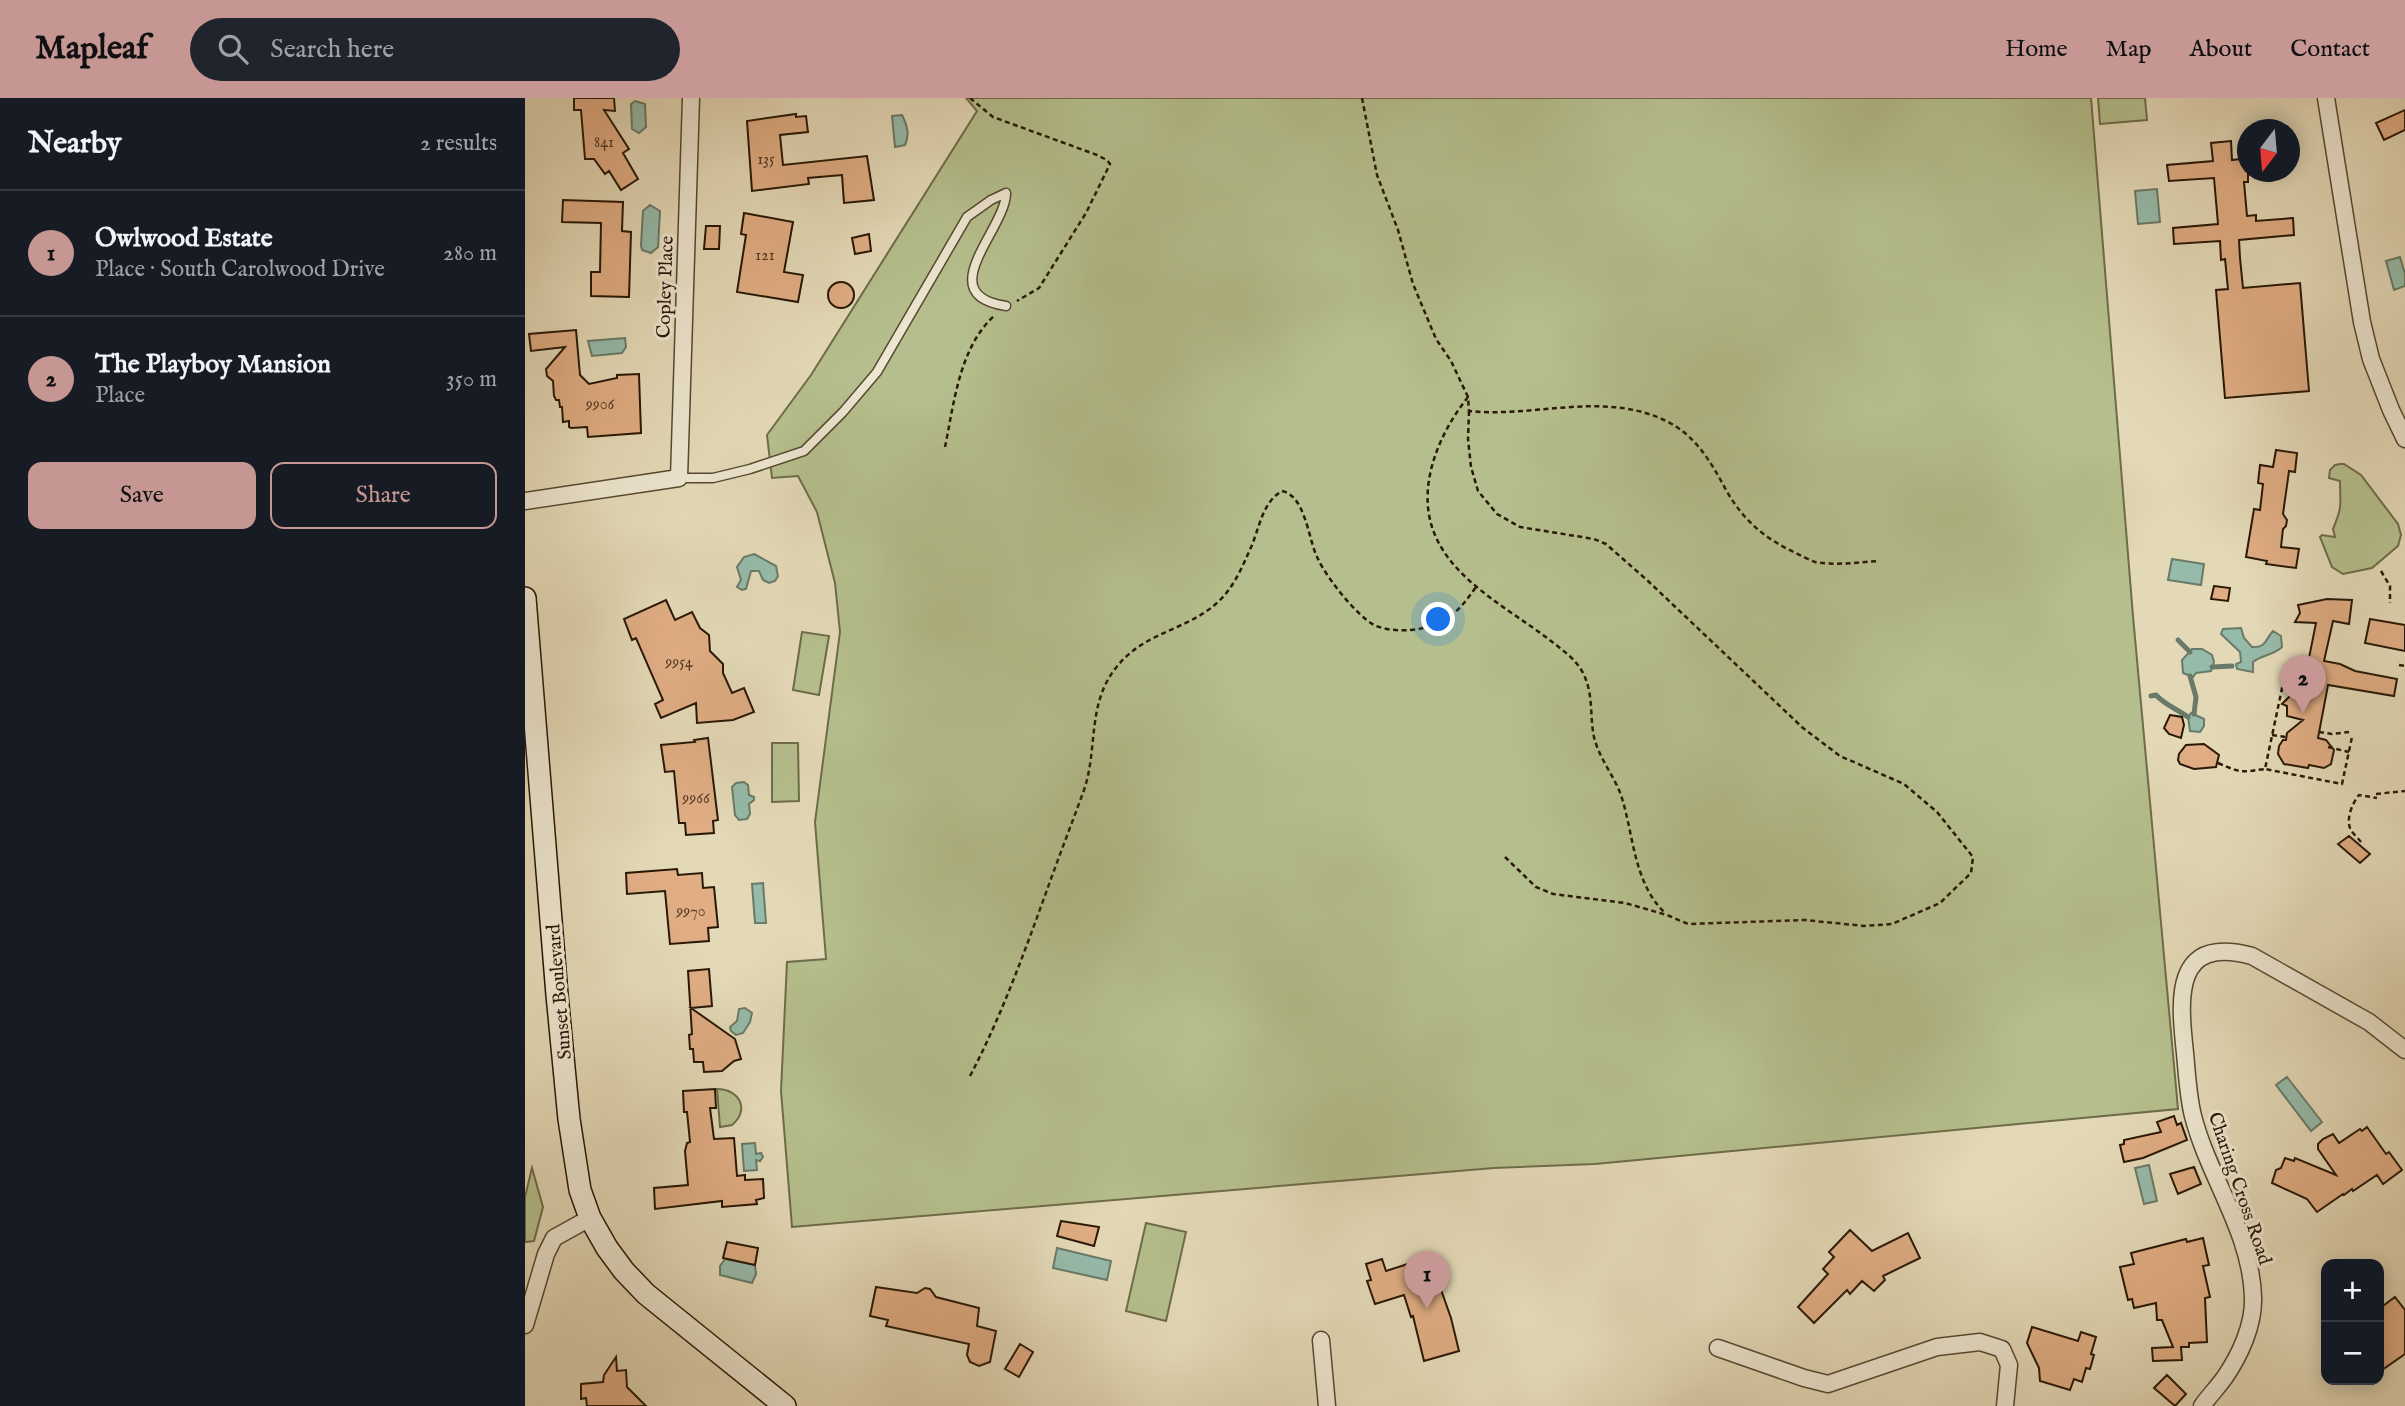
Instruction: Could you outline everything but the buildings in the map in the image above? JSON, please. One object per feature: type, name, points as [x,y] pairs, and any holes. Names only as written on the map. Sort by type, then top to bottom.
[{"type":"main road","name":"Sunset Boulevard","points":[[525,597],[569,1119],[580,1190],[590,1218],[618,1263],[646,1294],[785,1406]]},
{"type":"street","name":"Copley Place","points":[[679,478],[691,98]]},
{"type":"street","points":[[2326,98],[2362,322],[2371,359],[2405,439]]},
{"type":"street","points":[[525,501],[679,478]]},
{"type":"street","name":"Charing Cross Road","points":[[2202,1406],[2226,1376],[2247,1336],[2253,1300],[2250,1266],[2192,1114],[2181,1010],[2182,986],[2191,967],[2218,951],[2234,951],[2252,956],[2369,1022],[2405,1050]]},
{"type":"street","points":[[525,1325],[546,1254],[554,1238],[590,1218]]},
{"type":"street","points":[[1321,1340],[1328,1406]]},
{"type":"street","points":[[1718,1348],[1828,1384],[1937,1347],[1980,1342],[2002,1349],[2008,1365],[2005,1406]]},
{"type":"lane","points":[[679,478],[713,478],[804,451],[843,412],[877,372],[967,217],[1006,193],[1002,208],[974,269],[972,282],[976,294],[990,303],[1006,306]]},
{"type":"path","points":[[945,447],[960,377],[978,334],[1006,306],[1039,288],[1078,228],[1110,164],[1107,159],[993,117],[970,98]]},
{"type":"path","points":[[1362,98],[1377,176],[1398,230],[1413,284],[1436,339],[1451,361],[1468,397],[1468,439],[1471,467],[1478,491],[1497,514],[1520,527],[1594,539],[1606,544],[1803,728],[1840,756],[1904,785],[1937,812],[1973,857],[1971,873],[1940,903],[1892,924],[1864,926],[1805,920],[1688,924],[1625,903],[1553,894],[1537,887],[1505,857]]},
{"type":"path","points":[[1107,172],[1112,175]]},
{"type":"path","points":[[1468,397],[1460,406],[1437,450],[1429,474],[1427,513],[1442,551],[1476,587],[1525,621],[1579,666],[1587,681],[1594,739],[1620,793],[1638,866],[1655,904],[1667,915]]},
{"type":"path","points":[[1469,411],[1490,414],[1567,407],[1607,407],[1639,410],[1664,419],[1681,429],[1697,444],[1715,468],[1740,514],[1760,532],[1814,562],[1842,564],[1879,561]]},
{"type":"path","points":[[971,1076],[1011,990],[1085,787],[1097,707],[1103,687],[1116,667],[1137,647],[1154,636],[1196,617],[1220,600],[1241,570],[1265,508],[1274,495],[1282,491],[1290,492],[1297,501],[1318,559],[1332,580],[1371,623],[1382,628],[1407,630],[1446,621],[1461,609],[1476,587]]},
{"type":"path","points":[[2381,571],[2390,586],[2390,603]]},
{"type":"path","points":[[2399,665],[2405,666]]},
{"type":"path","points":[[2265,769],[2284,679]]},
{"type":"path","points":[[2319,732],[2349,732]]},
{"type":"path","points":[[2272,735],[2286,737]]},
{"type":"path","points":[[2218,763],[2242,772],[2252,773],[2265,769],[2342,784],[2352,737]]},
{"type":"path","points":[[2328,747],[2349,752]]},
{"type":"path","points":[[2361,842],[2350,828],[2350,816],[2359,795],[2376,796],[2405,791]]},
{"type":"shaded area","points":[[966,98],[2091,98],[2133,616],[2178,1109],[1595,1164],[1494,1168],[792,1227],[781,1091],[787,962],[826,959],[815,822],[840,632],[835,583],[817,512],[798,476],[772,478],[767,435],[811,375],[977,111]]},
{"type":"shaded area","points":[[2098,98],[2145,98],[2147,120],[2100,124]]},
{"type":"shaded area","points":[[635,101],[645,104],[646,127],[639,133],[632,129],[631,104]]},
{"type":"shaded area","points":[[902,115],[907,141],[905,145],[895,147],[892,116]]},
{"type":"shaded area","points":[[2157,189],[2160,222],[2138,224],[2135,191]]},
{"type":"shaded area","points":[[650,205],[660,211],[658,247],[651,253],[642,250],[641,245],[643,211]]},
{"type":"shaded area","points":[[2400,257],[2405,286],[2394,290],[2386,261]]},
{"type":"shaded area","points":[[625,338],[626,347],[622,353],[592,356],[588,341]]},
{"type":"shaded area","points":[[2344,464],[2361,475],[2398,524],[2401,535],[2398,546],[2372,568],[2343,574],[2332,567],[2320,537],[2335,537],[2333,529],[2340,510],[2340,481],[2329,478],[2330,470],[2335,465]]},
{"type":"shaded area","points":[[754,554],[776,566],[778,576],[775,581],[769,583],[763,580],[759,571],[751,571],[746,589],[742,590],[737,587],[741,580],[737,567],[744,557]]},
{"type":"shaded area","points":[[2172,559],[2204,564],[2201,585],[2168,580]]},
{"type":"shaded area","points":[[2241,628],[2244,638],[2252,647],[2263,645],[2273,631],[2281,636],[2282,647],[2253,662],[2253,672],[2237,669],[2236,664],[2241,662],[2240,652],[2221,634],[2223,629]]},
{"type":"shaded area","points":[[802,632],[829,636],[819,695],[793,690]]},
{"type":"shaded area","points":[[2192,649],[2202,649],[2212,655],[2214,662],[2211,671],[2196,673],[2193,677],[2183,673],[2182,660]]},
{"type":"shaded area","points":[[2191,713],[2204,719],[2200,732],[2190,731],[2188,717]]},
{"type":"shaded area","points":[[772,743],[798,743],[799,801],[772,802]]},
{"type":"shaded area","points":[[744,782],[754,800],[749,804],[750,814],[747,819],[739,820],[735,815],[732,787],[736,783]]},
{"type":"shaded area","points":[[763,883],[766,923],[755,923],[752,884]]},
{"type":"shaded area","points":[[745,1008],[752,1013],[750,1022],[743,1033],[736,1035],[730,1027],[737,1021],[739,1009]]},
{"type":"shaded area","points":[[2287,1077],[2322,1122],[2311,1131],[2276,1085]]},
{"type":"shaded area","points":[[717,1089],[732,1093],[740,1101],[740,1113],[732,1125],[720,1127]]},
{"type":"shaded area","points":[[755,1143],[756,1154],[761,1153],[763,1157],[760,1161],[756,1160],[757,1170],[744,1171],[742,1144]]},
{"type":"shaded area","points":[[2149,1165],[2157,1201],[2144,1204],[2135,1168]]},
{"type":"shaded area","points":[[532,1168],[543,1207],[534,1241],[525,1242],[525,1197]]},
{"type":"shaded area","points":[[1146,1223],[1186,1232],[1166,1321],[1126,1311]]},
{"type":"shaded area","points":[[1057,1248],[1111,1261],[1107,1280],[1053,1268]]},
{"type":"shaded area","points":[[725,1259],[755,1265],[756,1274],[752,1283],[720,1275],[720,1266]]},
{"type":"waterway","points":[[2178,640],[2190,652]]},
{"type":"waterway","points":[[2212,667],[2232,666]]},
{"type":"waterway","points":[[2190,676],[2196,697],[2194,714]]},
{"type":"waterway","points":[[2151,696],[2156,695],[2188,717]]},
{"type":"place","name":"The Playboy Mansion","points":[[2303,713]]},
{"type":"place","name":"Owlwood Estate","points":[[1427,1309]]}]
